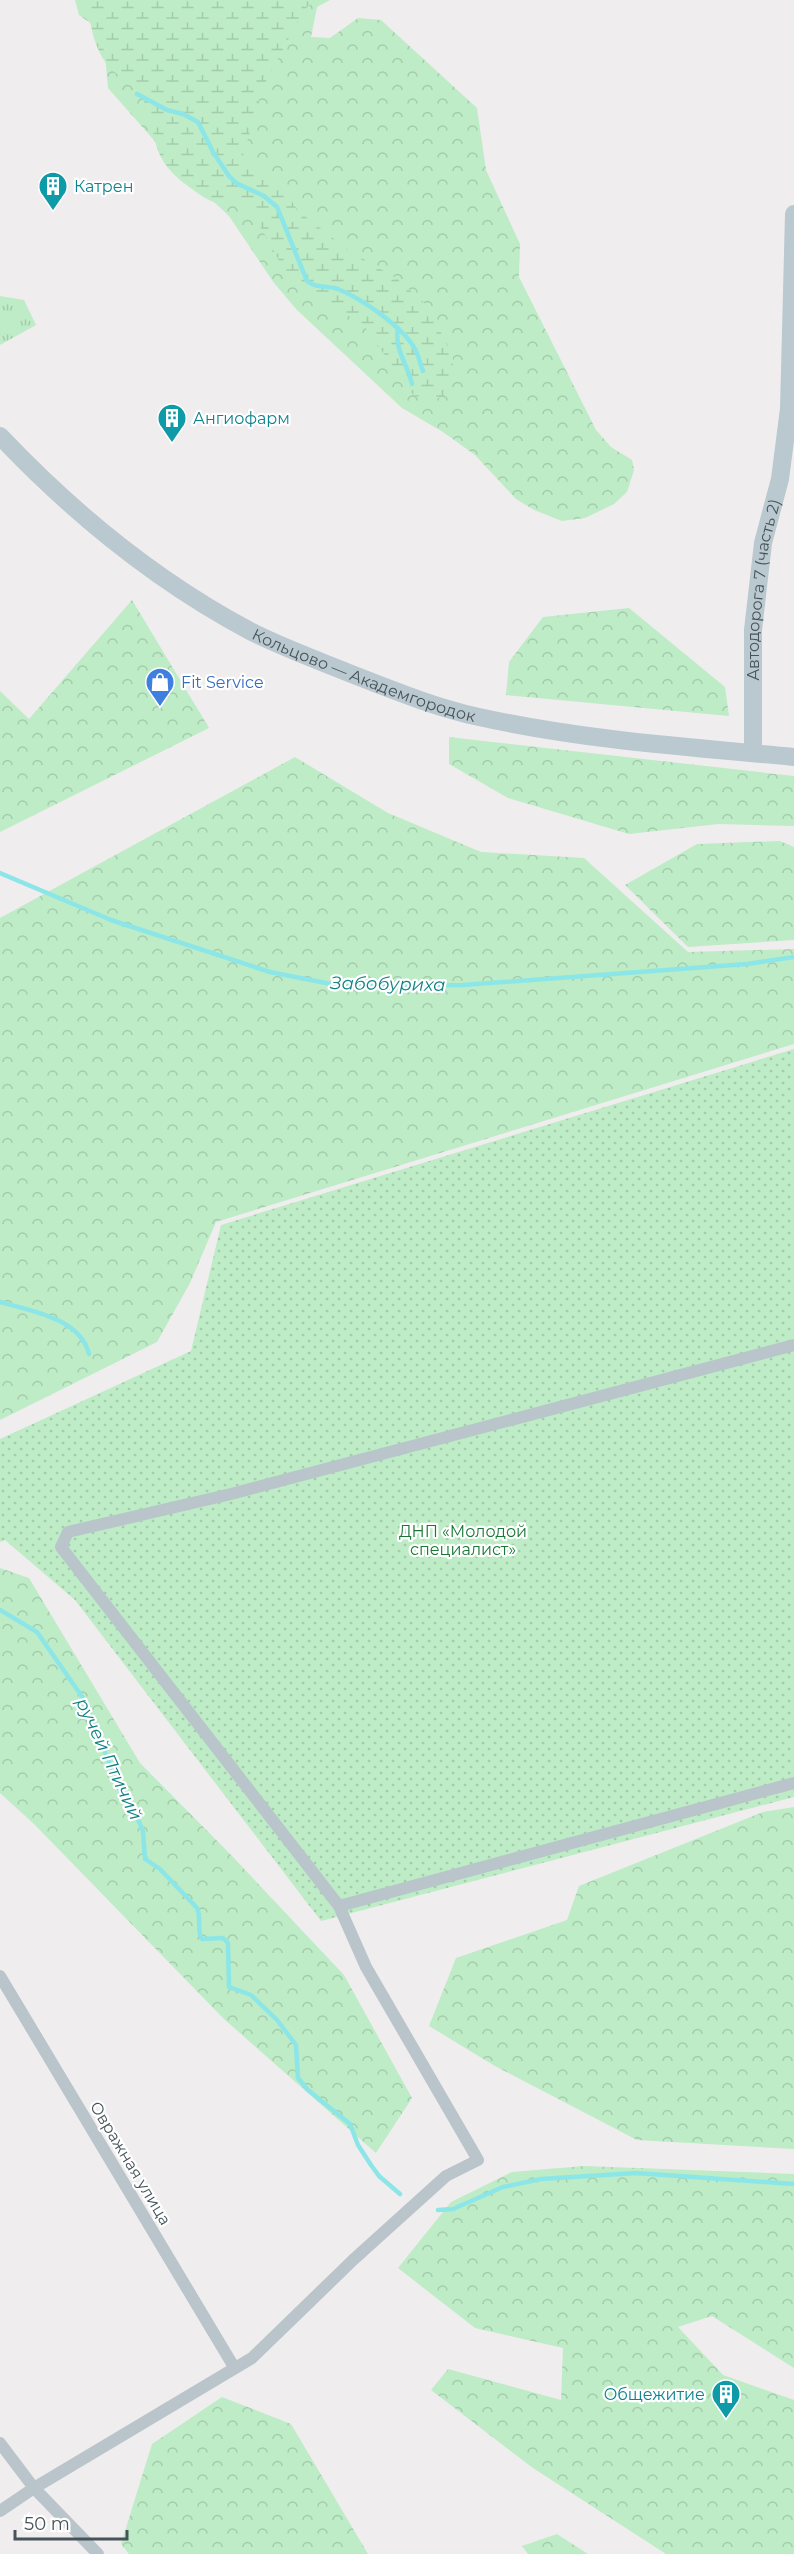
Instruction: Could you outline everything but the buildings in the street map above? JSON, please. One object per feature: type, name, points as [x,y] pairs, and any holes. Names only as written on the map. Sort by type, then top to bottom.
[{"type":"main road","name":"Автодорога 7 (часть 2)","points":[[753,753],[753,630],[762,543],[780,479],[789,409],[794,214]]},
{"type":"main road","name":"Кольцово — Академгородок","points":[[0,436],[25,462],[115,541],[201,603],[252,632],[301,654],[387,688],[477,717],[580,736],[794,757]]},
{"type":"street","points":[[0,2511],[34,2488],[252,2358],[353,2260],[446,2176],[478,2160],[366,1967],[339,1906],[61,1547],[68,1532],[231,1494],[794,1346]]},
{"type":"street","points":[[339,1906],[794,1783]]},
{"type":"street","name":"Овражная улица","points":[[0,1976],[234,2367]]},
{"type":"street","points":[[0,2443],[34,2488],[99,2554]]},
{"type":"green space","points":[[75,0],[330,0],[317,7],[311,37],[330,38],[358,18],[381,20],[477,108],[486,170],[520,244],[519,277],[596,430],[611,447],[632,460],[634,470],[627,492],[614,504],[585,518],[562,521],[534,510],[516,499],[475,455],[443,432],[402,408],[297,310],[274,283],[229,216],[182,172],[108,88],[103,32],[79,15]]},
{"type":"green space","points":[[89,0],[316,0],[300,17],[262,89],[243,156],[285,190],[297,210],[348,250],[396,278],[429,307],[453,358],[453,383],[443,396],[434,400],[414,396],[362,323],[302,291],[286,273],[256,219],[232,194],[220,204],[215,203],[174,174],[159,152],[146,106],[139,92],[111,69],[101,54],[91,27]]},
{"type":"green space","points":[[0,296],[24,300],[36,325],[0,345]]},
{"type":"green space","points":[[132,600],[209,728],[0,832],[0,691],[29,719]]},
{"type":"green space","points":[[629,608],[725,687],[729,716],[506,695],[509,662],[543,617]]},
{"type":"green space","points":[[449,737],[794,776],[794,826],[718,824],[629,834],[508,798],[449,764]]},
{"type":"green space","points":[[295,757],[388,813],[481,852],[584,858],[688,952],[794,949],[794,1044],[216,1222],[190,1283],[157,1342],[0,1420],[0,918]]},
{"type":"green space","points":[[780,841],[794,847],[794,940],[688,947],[625,885],[697,844]]},
{"type":"green space","name":"ДНП «Молодой специалист»","points":[[794,1049],[794,1797],[321,1921],[75,1600],[5,1540],[0,1542],[0,1439],[191,1351],[221,1225]]},
{"type":"green space","points":[[0,1568],[29,1578],[140,1763],[232,1856],[344,1975],[412,2098],[376,2153],[224,2019],[34,1824],[0,1793]]},
{"type":"green space","points":[[794,1807],[794,2149],[637,2140],[495,2066],[429,2026],[456,1958],[567,1920],[579,1886],[763,1812]]},
{"type":"green space","points":[[584,2166],[794,2174],[794,2368],[712,2316],[678,2327],[723,2375],[794,2400],[794,2554],[666,2554],[533,2468],[431,2390],[448,2369],[561,2400],[563,2348],[475,2328],[398,2268],[451,2202],[512,2172]]},
{"type":"green space","points":[[222,2397],[291,2424],[368,2554],[129,2554],[121,2544],[152,2444]]},
{"type":"green space","points":[[557,2534],[588,2554],[528,2554],[522,2546]]},
{"type":"waterway","points":[[137,94],[167,110],[183,114],[198,122],[213,152],[229,176],[236,183],[264,196],[277,207],[307,281],[314,285],[338,289],[381,314],[409,340],[423,371]]},
{"type":"waterway","points":[[398,328],[399,349],[412,384]]},
{"type":"waterway","name":"Забобуриха","points":[[0,873],[111,920],[270,972],[341,986],[463,985],[747,964],[794,957]]},
{"type":"waterway","points":[[0,1302],[39,1313],[65,1324],[76,1332],[84,1342],[89,1354]]},
{"type":"waterway","name":"ручей Птичий","points":[[0,1610],[37,1632],[85,1701],[121,1793],[132,1806],[143,1831],[145,1859],[160,1869],[197,1908],[199,1932],[202,1939],[223,1938],[228,1943],[229,1987],[251,1995],[277,2020],[296,2045],[298,2078],[308,2090],[350,2124],[358,2145],[371,2165],[379,2176],[400,2194]]},
{"type":"waterway","points":[[438,2210],[453,2209],[503,2187],[541,2179],[636,2173],[794,2184]]},
{"type":"place","name":"Катрен","points":[[53,212]]},
{"type":"place","name":"Ангиофарм","points":[[172,444]]},
{"type":"place","name":"Fit Service","points":[[160,708]]},
{"type":"place","name":"Общежитие","points":[[726,2420]]}]
